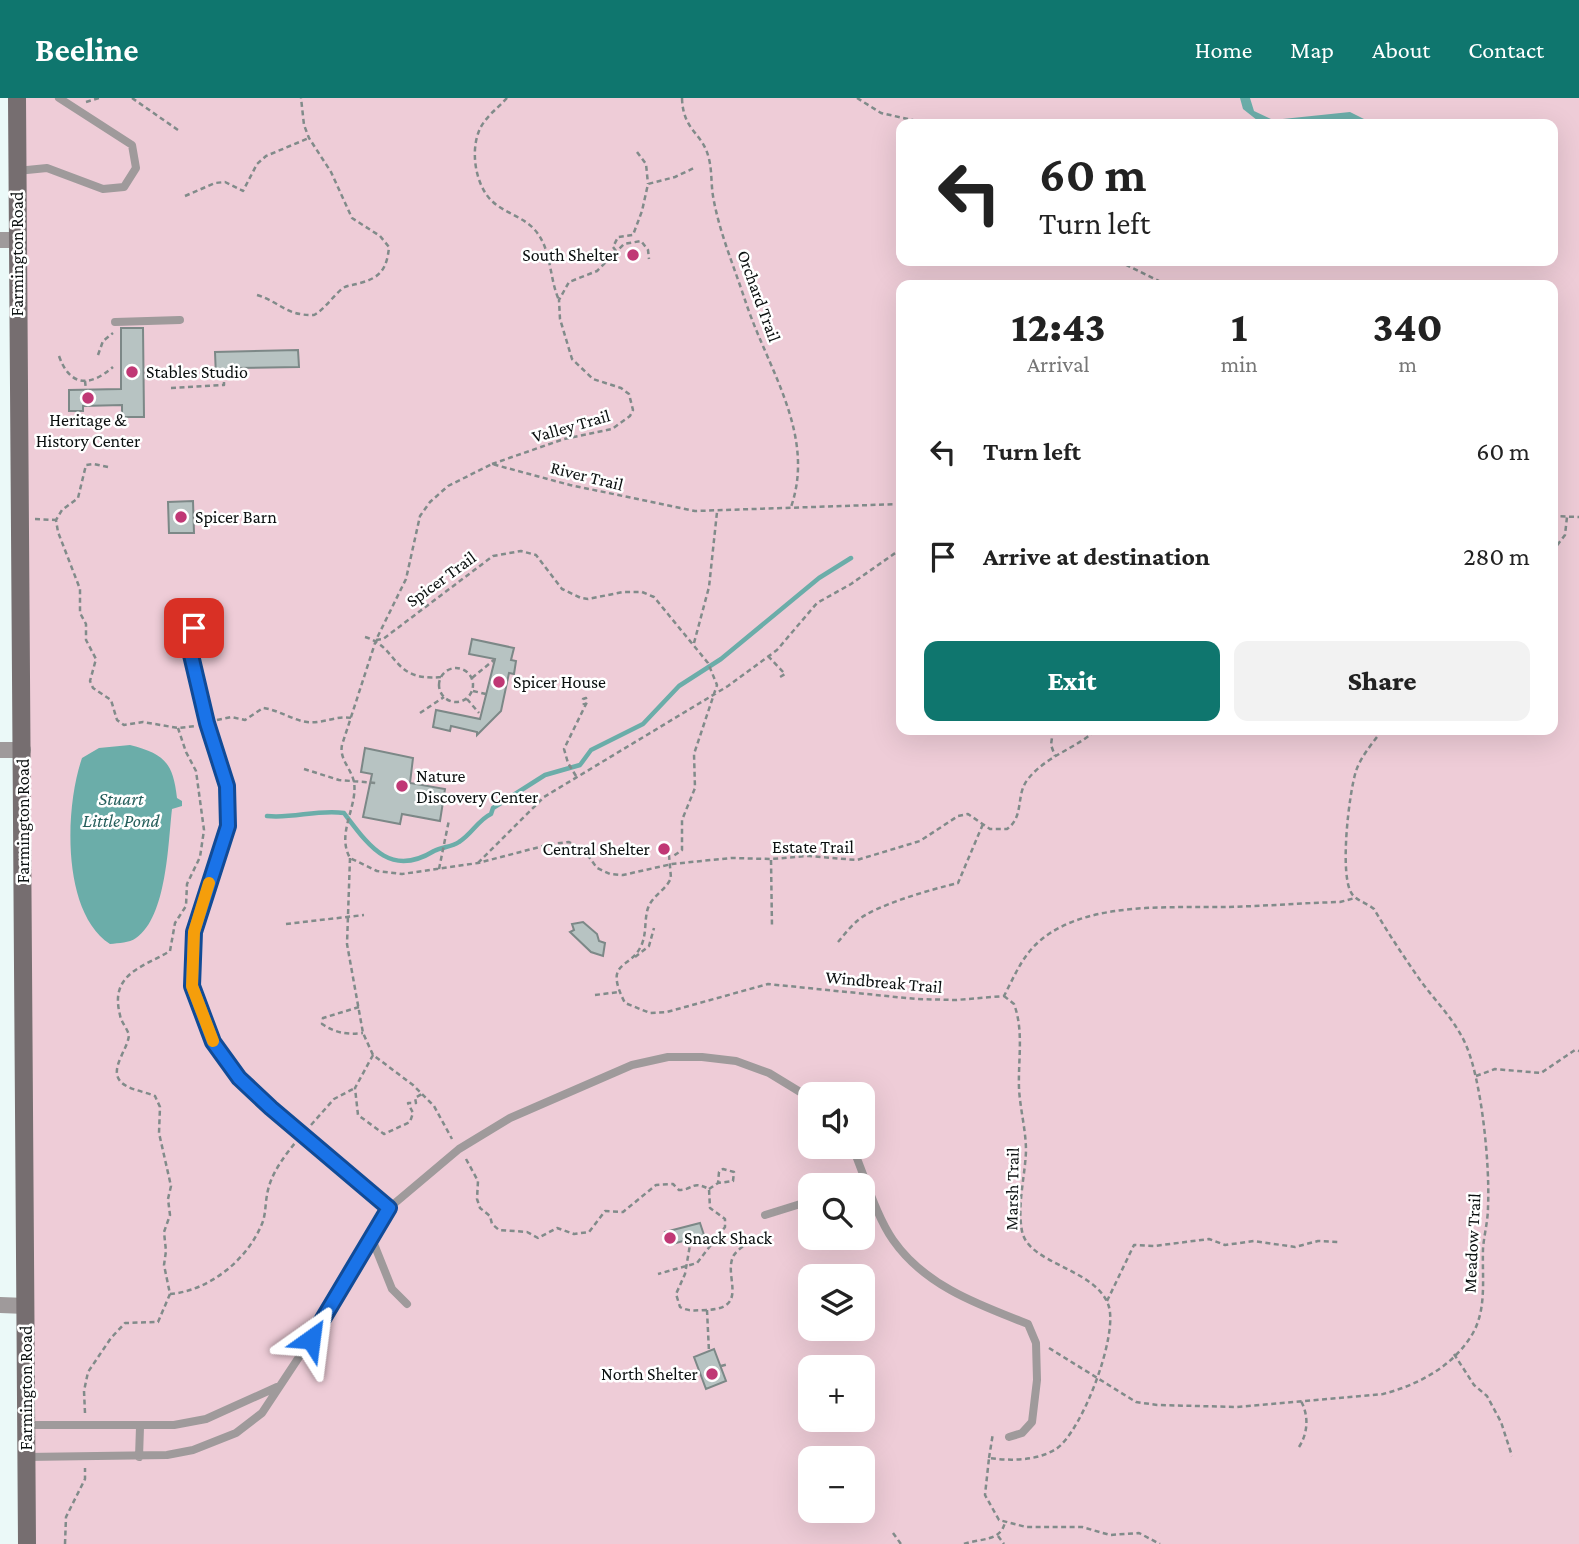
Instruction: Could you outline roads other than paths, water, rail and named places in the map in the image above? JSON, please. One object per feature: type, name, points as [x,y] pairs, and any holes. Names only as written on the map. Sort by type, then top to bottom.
[{"type":"street","name":"Farmington Road","points":[[17,98],[17,171],[8,240],[23,750],[27,1544]]},
{"type":"street","points":[[0,750],[23,750]]},
{"type":"street","points":[[0,1305],[26,1306]]},
{"type":"lane","points":[[17,171],[47,169],[103,189],[124,187],[136,169],[132,145],[59,98]]},
{"type":"lane","points":[[115,321],[180,320]]},
{"type":"lane","points":[[194,628],[191,655],[207,723],[227,786],[228,826],[194,932],[192,986],[213,1042],[239,1078],[389,1208]]},
{"type":"lane","points":[[26,1457],[139,1457],[193,1450],[236,1433],[262,1413],[389,1208],[458,1149],[510,1118],[632,1065],[668,1057],[736,1061],[769,1073],[798,1091]]},
{"type":"lane","points":[[875,1201],[892,1240],[925,1273],[967,1300],[1028,1324],[1036,1343],[1037,1380],[1031,1422],[1022,1433],[1009,1437]]},
{"type":"lane","points":[[765,1215],[798,1205]]},
{"type":"lane","points":[[372,1239],[392,1289],[407,1304]]},
{"type":"lane","points":[[26,1425],[85,1421],[140,1427],[206,1419],[279,1386]]},
{"type":"lane","points":[[139,1457],[140,1427]]},
{"type":"water","points":[[1240,98],[1250,98],[1254,111],[1271,119],[1256,119],[1243,109]]},
{"type":"water","points":[[1350,112],[1364,119],[1283,119]]},
{"type":"water","name":"Stuart Little Pond","points":[[130,745],[151,752],[165,761],[173,776],[177,798],[182,801],[182,806],[172,809],[164,878],[154,914],[136,938],[110,944],[94,929],[75,884],[70,830],[72,803],[82,758],[99,748]]},
{"type":"waterway","points":[[267,816],[344,813],[372,847],[393,860],[419,858],[456,844],[491,814],[493,808],[545,775],[580,765],[591,750],[643,724],[679,686],[721,659],[819,578],[851,558]]},
{"type":"place","name":"South Shelter","points":[[633,255]]},
{"type":"place","name":"Stables Studio","points":[[132,372]]},
{"type":"place","name":"Heritage & History Center","points":[[88,398]]},
{"type":"place","name":"Spicer Barn","points":[[181,517]]},
{"type":"place","name":"Spicer House","points":[[499,682]]},
{"type":"place","name":"Nature Discovery Center","points":[[402,786]]},
{"type":"place","name":"Central Shelter","points":[[664,849]]},
{"type":"place","name":"Snack Shack","points":[[670,1238]]},
{"type":"place","name":"North Shelter","points":[[712,1374]]}]
